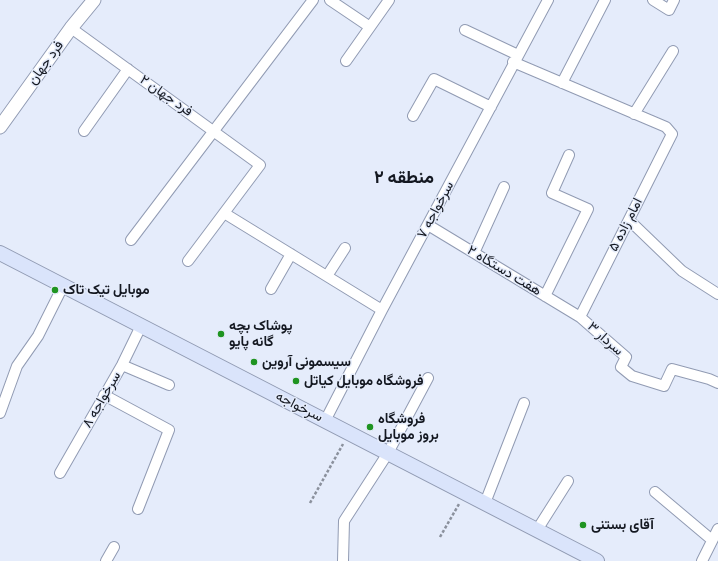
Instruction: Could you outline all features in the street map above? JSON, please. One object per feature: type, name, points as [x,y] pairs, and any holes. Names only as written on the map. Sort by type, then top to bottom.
[{"type":"main road","name":"سرخواجه","points":[[0,253],[597,561]]},
{"type":"street","name":"فرد جهان","points":[[0,127],[71,28],[94,0]]},
{"type":"street","points":[[330,0],[370,27]]},
{"type":"street","points":[[346,61],[389,0]]},
{"type":"street","name":"سرخواجه ۷","points":[[325,421],[382,310],[548,0]]},
{"type":"street","points":[[562,83],[605,0]]},
{"type":"street","points":[[653,0],[669,10],[674,0]]},
{"type":"street","points":[[131,240],[309,1]]},
{"type":"street","name":"۲ فرد جهان","points":[[71,28],[214,130],[260,165],[224,213]]},
{"type":"street","points":[[465,30],[562,83],[634,114],[673,51]]},
{"type":"street","points":[[84,131],[128,69]]},
{"type":"street","points":[[413,116],[434,79],[491,107]]},
{"type":"street","name":"۵ امام زاده","points":[[580,317],[672,134],[666,127],[634,114]]},
{"type":"street","points":[[545,296],[588,209],[552,192],[569,155]]},
{"type":"street","points":[[474,253],[504,187]]},
{"type":"street","points":[[188,261],[224,213],[382,310]]},
{"type":"street","points":[[629,220],[682,271],[718,294]]},
{"type":"street","name":"هفت دستگاه ۲","points":[[428,225],[580,317]]},
{"type":"street","points":[[327,276],[345,248]]},
{"type":"street","points":[[271,289],[291,254]]},
{"type":"street","points":[[0,414],[17,366],[38,336],[63,286]]},
{"type":"street","name":"۳ سردار","points":[[580,317],[626,357],[621,367],[632,376],[664,386],[672,369],[709,379],[718,384]]},
{"type":"street","name":"۸ سرخواجه","points":[[60,474],[122,365],[141,326]]},
{"type":"street","points":[[122,365],[168,386]]},
{"type":"street","points":[[343,561],[344,521],[388,453],[428,378]]},
{"type":"street","points":[[104,395],[169,430],[138,508]]},
{"type":"street","points":[[485,503],[524,403]]},
{"type":"street","points":[[537,530],[568,481]]},
{"type":"street","points":[[655,492],[712,540]]},
{"type":"street","points":[[702,561],[718,529]]},
{"type":"street","points":[[106,561],[114,547]]},
{"type":"path","points":[[310,502],[349,433]]},
{"type":"path","points":[[440,537],[465,493]]},
{"type":"place","name":"موبایل تیک تاک","points":[[55,290]]},
{"type":"place","name":"پوشاک بچه گانه پایو","points":[[221,334]]},
{"type":"place","name":"سیسمونی آروین","points":[[254,362]]},
{"type":"place","name":"فروشگاه موبایل کیاتل","points":[[296,381]]},
{"type":"place","name":"فروشگاه بروز موبایل","points":[[370,427]]},
{"type":"place","name":"آقای بستنی","points":[[583,525]]},
{"type":"district","name":"منطقه ۲","points":[[404,178]]}]
